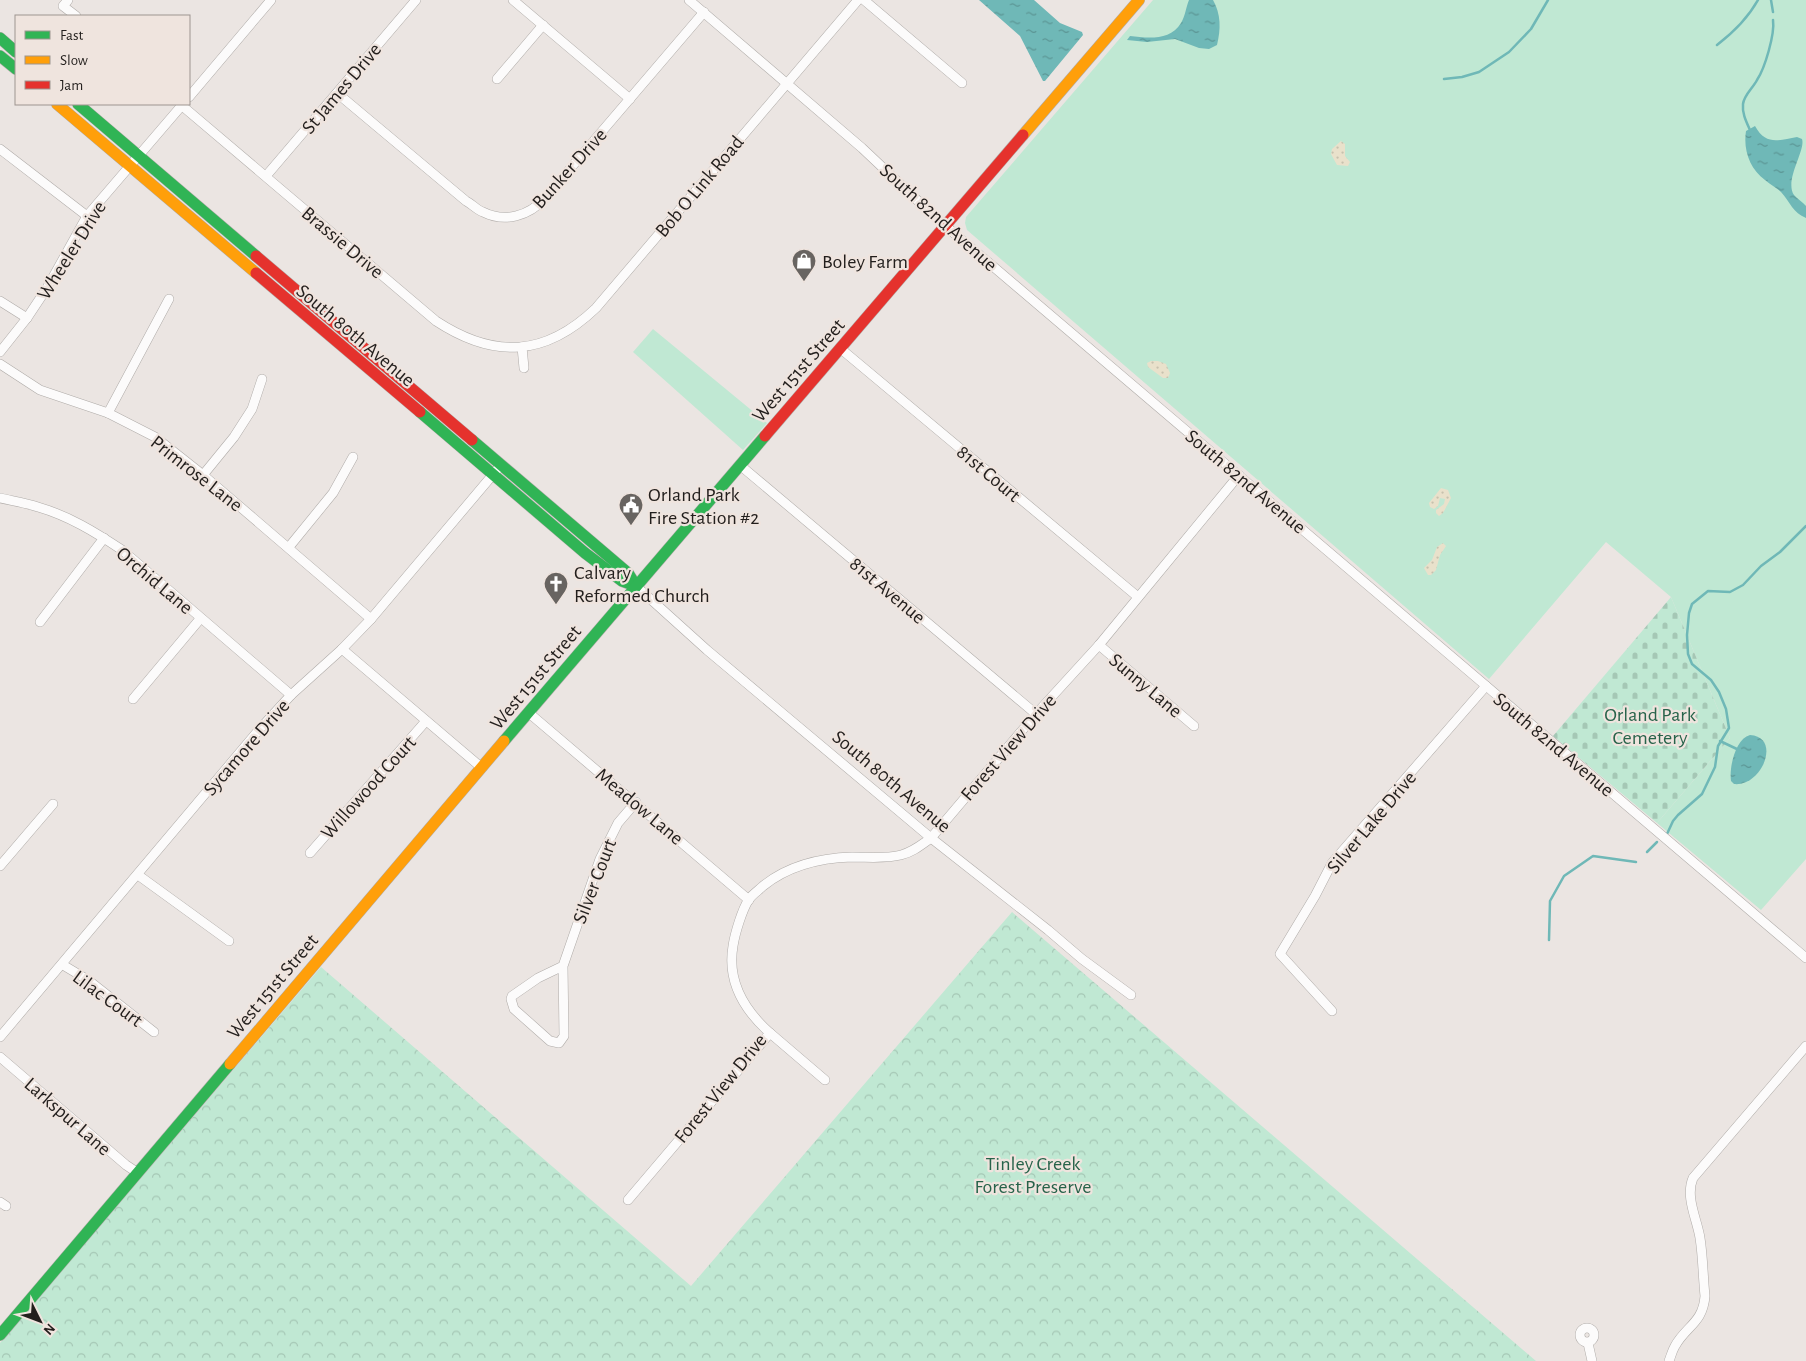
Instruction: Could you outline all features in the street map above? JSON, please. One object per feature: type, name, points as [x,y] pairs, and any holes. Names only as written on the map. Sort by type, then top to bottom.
[{"type":"street","points":[[190,96],[271,0]]},
{"type":"street","name":"St James Drive","points":[[266,176],[416,0]]},
{"type":"street","points":[[513,0],[630,99]]},
{"type":"street","name":"South 82nd Avenue","points":[[689,0],[862,148],[935,217],[947,225],[1806,958]]},
{"type":"street","name":"Bob O Link Road","points":[[522,347],[561,335],[580,323],[596,308],[858,0]]},
{"type":"street","points":[[864,0],[962,84]]},
{"type":"street","name":"West 151st Street","points":[[0,1335],[636,586],[741,466],[1139,0]]},
{"type":"street","points":[[66,3],[75,15]]},
{"type":"street","name":"Bunker Drive","points":[[337,93],[466,201],[483,212],[510,218],[523,215],[541,203],[704,12]]},
{"type":"street","points":[[497,79],[543,25]]},
{"type":"street","points":[[0,38],[15,51]]},
{"type":"street","points":[[0,56],[15,69]]},
{"type":"street","name":"South 80th Avenue","points":[[58,105],[492,476],[608,572],[622,582],[636,586]]},
{"type":"street","name":"South 80th Avenue","points":[[79,105],[628,573],[636,586],[707,650],[931,838],[1082,959],[1131,995]]},
{"type":"street","name":"Wheeler Drive","points":[[0,352],[27,318],[47,288],[87,216],[180,105]]},
{"type":"street","name":"Brassie Drive","points":[[182,105],[442,325],[455,334],[478,343],[501,347],[522,347]]},
{"type":"street","points":[[0,149],[87,216]]},
{"type":"street","points":[[108,413],[169,299]]},
{"type":"street","points":[[0,301],[27,318]]},
{"type":"street","points":[[522,347],[524,368]]},
{"type":"street","name":"81st Court","points":[[841,349],[1138,597]]},
{"type":"street","name":"Primrose Lane","points":[[0,364],[40,390],[108,413],[155,437],[289,547],[371,619]]},
{"type":"street","points":[[203,475],[234,437],[252,409],[262,378]]},
{"type":"street","points":[[289,547],[332,493],[354,457]]},
{"type":"street","name":"Sycamore Drive","points":[[0,1037],[258,731],[291,695],[342,650],[371,619],[501,465]]},
{"type":"street","name":"81st Avenue","points":[[741,466],[1036,714]]},
{"type":"street","name":"Forest View Drive","points":[[628,1200],[770,1033],[744,1004],[738,993],[732,970],[731,958],[734,939],[749,900],[774,878],[809,862],[852,857],[887,858],[915,849],[931,838],[1036,714],[1099,645],[1239,475]]},
{"type":"street","name":"Orchid Lane","points":[[0,498],[33,505],[65,516],[122,550],[200,619],[291,695]]},
{"type":"street","points":[[40,622],[104,538]]},
{"type":"street","points":[[133,699],[200,619]]},
{"type":"street","name":"Sunny Lane","points":[[1099,645],[1194,726]]},
{"type":"street","points":[[342,650],[482,768]]},
{"type":"street","name":"Silver Lake Drive","points":[[1332,1011],[1280,954],[1332,864],[1486,686]]},
{"type":"street","name":"Meadow Lane","points":[[529,713],[749,900]]},
{"type":"street","name":"Willowood Court","points":[[310,853],[426,721]]},
{"type":"street","name":"Silver Court","points":[[563,966],[538,978],[512,996],[511,999],[514,1009],[550,1041],[559,1043],[564,1036],[565,1023],[563,966],[600,859],[618,823],[636,802]]},
{"type":"street","points":[[0,866],[53,804]]},
{"type":"street","points":[[138,875],[229,941]]},
{"type":"street","name":"Lilac Court","points":[[62,964],[88,980],[154,1032]]},
{"type":"street","points":[[770,1033],[825,1080]]},
{"type":"street","points":[[1669,1361],[1676,1345],[1702,1314],[1704,1305],[1705,1296],[1700,1238],[1691,1200],[1690,1185],[1693,1178],[1806,1046]]},
{"type":"street","name":"Larkspur Lane","points":[[0,1057],[126,1165],[138,1173]]},
{"type":"street","points":[[1588,1343],[1592,1361]]},
{"type":"green space","points":[[1153,0],[1806,0],[1806,859],[1761,910],[1657,823],[1730,738],[1671,597],[1606,542],[1489,679],[967,230],[966,217]]},
{"type":"green space","points":[[653,329],[767,423],[743,450],[633,352]]},
{"type":"green space","name":"Orland Park Cemetery","points":[[1671,597],[1730,738],[1657,823],[1553,736]]},
{"type":"green space","name":"Tinley Creek Forest Preserve","points":[[1012,912],[1536,1361],[0,1361],[0,1343],[321,967],[691,1286]]},
{"type":"sand","points":[[1341,141],[1345,144],[1345,156],[1350,162],[1348,166],[1337,165],[1331,154],[1332,149]]},
{"type":"sand","points":[[1151,361],[1166,364],[1170,373],[1168,378],[1163,378],[1148,367],[1147,363]]},
{"type":"sand","points":[[1441,488],[1448,490],[1451,498],[1443,513],[1439,516],[1436,510],[1444,504],[1445,499],[1440,498],[1438,506],[1434,509],[1430,507],[1429,503]]},
{"type":"sand","points":[[1443,543],[1446,546],[1440,555],[1436,570],[1431,575],[1428,575],[1424,568],[1432,560],[1437,547]]},
{"type":"water","points":[[979,0],[1034,0],[1060,23],[1082,32],[1083,35],[1045,81],[1043,81],[1020,36]]},
{"type":"water","points":[[1189,0],[1213,0],[1220,22],[1217,45],[1209,49],[1199,48],[1175,39],[1147,42],[1127,40],[1130,36],[1158,37],[1171,33],[1182,21]]},
{"type":"water","points":[[1755,126],[1768,139],[1779,140],[1797,137],[1802,139],[1801,150],[1793,174],[1792,189],[1794,195],[1806,206],[1806,218],[1795,210],[1781,192],[1760,176],[1752,165],[1747,152],[1745,138],[1746,131]]},
{"type":"water","points":[[1750,735],[1760,738],[1765,744],[1764,761],[1760,770],[1753,778],[1744,783],[1734,784],[1731,781],[1731,775],[1734,755],[1740,742]]},
{"type":"waterway","points":[[1444,79],[1462,77],[1479,72],[1509,52],[1531,29],[1548,0]]},
{"type":"waterway","points":[[1717,45],[1740,24],[1758,0]]},
{"type":"waterway","points":[[1771,0],[1773,12]]},
{"type":"waterway","points":[[1750,130],[1744,114],[1743,104],[1760,75],[1766,59],[1771,42],[1773,20]]},
{"type":"waterway","points":[[1667,834],[1678,815],[1702,794],[1715,767],[1718,746],[1729,728],[1726,709],[1719,692],[1711,680],[1692,664],[1688,654],[1687,635],[1689,613],[1692,604],[1708,591],[1730,592],[1743,585],[1761,566],[1780,552],[1806,526]]},
{"type":"waterway","points":[[1720,741],[1739,750]]},
{"type":"waterway","points":[[1647,852],[1657,842]]},
{"type":"waterway","points":[[1549,940],[1550,901],[1564,876],[1593,856],[1636,862]]},
{"type":"traffic: fast","points":[[0,38],[15,51]]},
{"type":"traffic: fast","points":[[0,56],[15,68]]},
{"type":"traffic: fast","points":[[79,105],[256,256]]},
{"type":"traffic: fast","points":[[420,412],[585,553],[622,581],[636,586]]},
{"type":"traffic: fast","points":[[504,741],[765,436]]},
{"type":"traffic: fast","points":[[472,440],[628,573],[636,586]]},
{"type":"traffic: fast","points":[[0,1335],[230,1064]]},
{"type":"traffic: slow","points":[[1023,135],[1139,0]]},
{"type":"traffic: slow","points":[[58,105],[256,273]]},
{"type":"traffic: slow","points":[[230,1064],[504,741]]},
{"type":"traffic: jam","points":[[765,436],[1023,135]]},
{"type":"traffic: jam","points":[[256,256],[472,440]]},
{"type":"traffic: jam","points":[[256,273],[420,412]]},
{"type":"place","name":"Boley Farm","points":[[804,282]]},
{"type":"place","name":"Orland Park Fire Station #2","points":[[631,526]]},
{"type":"place","name":"Calvary Reformed Church","points":[[556,605]]}]
